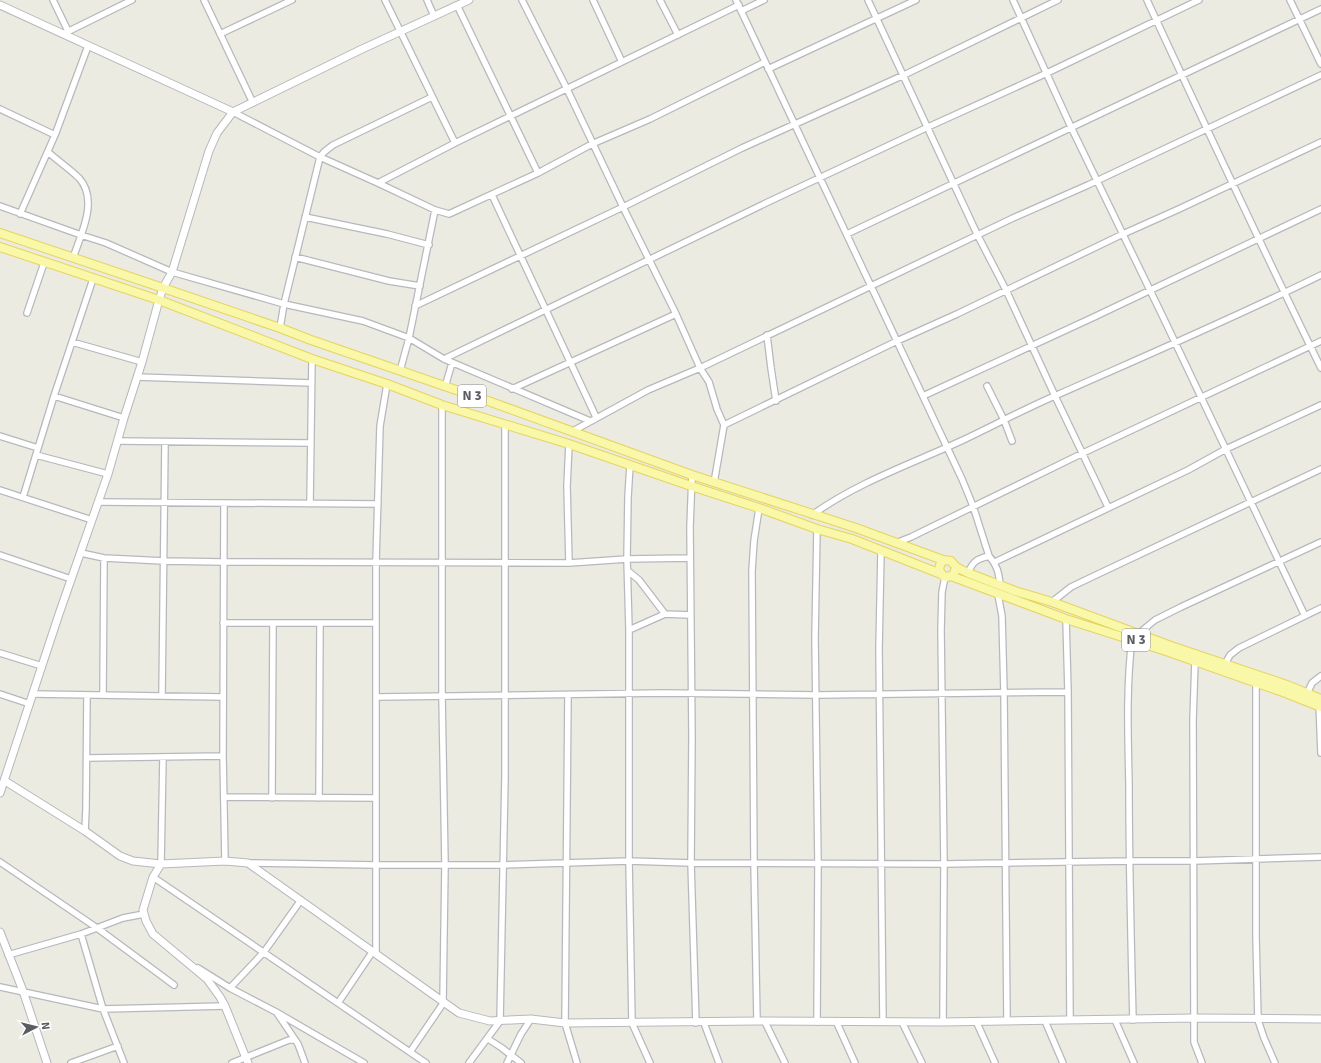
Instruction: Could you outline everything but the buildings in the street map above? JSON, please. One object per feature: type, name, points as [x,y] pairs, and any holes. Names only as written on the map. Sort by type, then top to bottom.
[{"type":"main road","name":"N 3","points":[[0,233],[492,402],[714,483],[943,560]]},
{"type":"main road","name":"N 3","points":[[0,247],[44,263],[159,300],[312,359],[387,384],[442,405],[569,444],[817,529],[852,539],[946,576],[1066,619],[1135,636],[1225,664],[1320,703]]},
{"type":"main road","points":[[943,560],[951,561],[956,567],[956,572],[946,576],[939,568],[943,560]]},
{"type":"main road","name":"N 3","points":[[956,567],[1014,592],[1052,602],[1195,661],[1256,683],[1305,697]]},
{"type":"street","points":[[53,0],[65,32]]},
{"type":"street","points":[[65,32],[132,0]]},
{"type":"street","points":[[204,0],[253,104]]},
{"type":"street","points":[[220,34],[292,0]]},
{"type":"street","points":[[385,0],[455,143]]},
{"type":"street","points":[[426,0],[434,16]]},
{"type":"street","points":[[0,793],[2,780],[30,704],[71,579],[108,474],[159,300],[163,288],[172,272],[209,151],[217,133],[233,112],[253,104],[469,0]]},
{"type":"street","points":[[522,0],[567,89],[592,144],[676,314],[700,368],[709,382],[717,409],[724,425],[714,483]]},
{"type":"street","points":[[593,0],[622,62]]},
{"type":"street","points":[[660,0],[678,35]]},
{"type":"street","points":[[378,182],[739,5],[764,0]]},
{"type":"street","points":[[868,0],[978,236],[1032,344],[1108,507]]},
{"type":"street","points":[[768,69],[916,0]]},
{"type":"street","points":[[1013,0],[1071,127],[1150,289],[1278,562],[1305,616]]},
{"type":"street","points":[[415,306],[623,207],[742,148],[904,75],[1058,0]]},
{"type":"street","points":[[1147,0],[1285,293],[1299,326],[1321,368]]},
{"type":"street","points":[[444,359],[820,178],[1047,73],[1199,0]]},
{"type":"street","points":[[1290,0],[1321,64]]},
{"type":"street","points":[[0,5],[65,32],[88,46],[233,112],[320,157],[446,214],[452,214],[492,195],[538,173],[592,144],[650,119],[765,62]]},
{"type":"street","points":[[457,5],[538,173]]},
{"type":"street","points":[[739,5],[923,396],[973,506],[989,556],[995,562],[998,570],[1000,586]]},
{"type":"street","points":[[847,234],[1321,9]]},
{"type":"street","points":[[20,214],[55,135],[88,46]]},
{"type":"street","points":[[573,431],[596,417],[648,390],[700,368],[767,335],[1207,130],[1321,75]]},
{"type":"street","points":[[280,328],[284,304],[320,157],[333,145],[432,97]]},
{"type":"street","points":[[0,109],[55,135]]},
{"type":"street","points":[[724,425],[1122,234],[1321,142]]},
{"type":"street","points":[[48,152],[79,179],[86,190],[88,198],[88,210],[73,258]]},
{"type":"street","points":[[492,195],[596,417]]},
{"type":"street","points":[[0,206],[106,243],[172,272],[284,304],[363,321],[409,338],[452,363],[498,381],[512,389],[590,421]]},
{"type":"street","points":[[923,396],[1321,209]]},
{"type":"street","points":[[400,371],[409,338],[435,210]]},
{"type":"street","points":[[305,217],[387,234],[429,245]]},
{"type":"street","points":[[295,257],[388,281],[420,286]]},
{"type":"street","points":[[27,313],[44,263]]},
{"type":"street","points":[[812,515],[829,503],[871,481],[946,448],[1055,396],[1285,293],[1321,275]]},
{"type":"street","points":[[23,497],[54,396],[93,279]]},
{"type":"street","points":[[512,389],[676,314]]},
{"type":"street","points":[[767,335],[776,401]]},
{"type":"street","points":[[896,543],[1321,341]]},
{"type":"street","points":[[72,342],[142,362]]},
{"type":"street","points":[[310,504],[312,359]]},
{"type":"street","points":[[445,387],[452,363]]},
{"type":"street","points":[[137,376],[311,383]]},
{"type":"street","points":[[338,1003],[375,952],[377,697],[376,562],[380,426],[387,384]]},
{"type":"street","points":[[987,386],[1004,420],[1012,441]]},
{"type":"street","points":[[54,396],[124,418]]},
{"type":"street","points":[[995,562],[1188,470],[1321,404]]},
{"type":"street","points":[[410,1052],[443,1001],[445,865],[442,696],[442,405]]},
{"type":"street","points":[[469,1063],[500,1021],[506,696],[505,424]]},
{"type":"street","points":[[0,436],[38,448]]},
{"type":"street","points":[[118,441],[311,443]]},
{"type":"street","points":[[162,696],[165,442]]},
{"type":"street","points":[[568,563],[567,486],[569,444]]},
{"type":"street","points":[[36,455],[108,474]]},
{"type":"street","points":[[630,465],[627,559],[629,630],[629,861],[632,1023],[650,1063]]},
{"type":"street","points":[[1052,602],[1071,587],[1321,469]]},
{"type":"street","points":[[692,475],[690,527],[692,694],[691,863],[696,1023]]},
{"type":"street","points":[[0,490],[92,520]]},
{"type":"street","points":[[98,502],[378,504]]},
{"type":"street","points":[[224,503],[223,756],[225,797],[225,861]]},
{"type":"street","points":[[759,508],[754,541],[752,571],[754,863],[761,1021],[785,1063]]},
{"type":"street","points":[[817,529],[815,638],[818,864],[817,1022]]},
{"type":"street","points":[[1132,1020],[1128,707],[1130,656],[1135,636],[1155,620],[1321,542]]},
{"type":"street","points":[[881,551],[879,602],[879,694],[882,1022]]},
{"type":"street","points":[[81,553],[104,558],[224,562],[568,563],[627,559],[690,558]]},
{"type":"street","points":[[0,556],[71,579]]},
{"type":"street","points":[[968,573],[972,564],[981,558],[989,556]]},
{"type":"street","points":[[103,695],[104,558]]},
{"type":"street","points":[[628,571],[639,580],[665,614]]},
{"type":"street","points":[[943,1022],[944,864],[941,603],[946,576]]},
{"type":"street","points":[[998,595],[1002,616],[1004,693],[1007,1022]]},
{"type":"street","points":[[1225,664],[1230,655],[1238,648],[1321,608]]},
{"type":"street","points":[[629,630],[665,614],[690,615]]},
{"type":"street","points":[[1066,619],[1070,862],[1070,1020]]},
{"type":"street","points":[[223,623],[376,623]]},
{"type":"street","points":[[272,798],[273,623]]},
{"type":"street","points":[[319,798],[320,624]]},
{"type":"street","points":[[0,653],[42,666]]},
{"type":"street","points":[[1195,661],[1193,720],[1194,1042],[1202,1063]]},
{"type":"street","points":[[1305,697],[1312,682],[1321,676]]},
{"type":"street","points":[[1256,683],[1256,936],[1258,1020],[1275,1063]]},
{"type":"street","points":[[377,697],[1068,692]]},
{"type":"street","points":[[0,694],[30,704]]},
{"type":"street","points":[[33,694],[223,697]]},
{"type":"street","points":[[85,831],[87,695]]},
{"type":"street","points":[[568,695],[565,1023],[577,1063]]},
{"type":"street","points":[[1320,703],[1321,753]]},
{"type":"street","points":[[87,758],[223,756]]},
{"type":"street","points":[[163,757],[161,864],[153,877],[144,914],[153,934],[207,979],[225,1006],[247,1061]]},
{"type":"street","points":[[2,780],[85,831],[120,856],[133,861],[161,864],[225,861],[248,863],[376,865],[504,865],[629,861],[691,863],[944,864],[1256,860],[1321,857]]},
{"type":"street","points":[[225,797],[376,798]]},
{"type":"street","points":[[0,862],[97,928],[174,986]]},
{"type":"street","points":[[248,863],[459,1013],[490,1021],[531,1020],[565,1023],[696,1023],[761,1021],[1007,1022],[1194,1018],[1258,1020],[1321,1019]]},
{"type":"street","points":[[153,877],[426,1063]]},
{"type":"street","points":[[230,988],[264,952],[301,900]]},
{"type":"street","points":[[8,955],[81,934],[123,918],[144,914]]},
{"type":"street","points":[[0,932],[23,991],[47,1063]]},
{"type":"street","points":[[81,934],[103,1010],[124,1063]]},
{"type":"street","points":[[187,961],[230,988],[276,1012],[364,1063]]},
{"type":"street","points":[[0,987],[103,1010],[225,1006]]},
{"type":"street","points":[[276,1012],[298,1044],[305,1063]]},
{"type":"street","points":[[507,1063],[521,1034],[531,1020]]},
{"type":"street","points":[[1045,1020],[1063,1063]]},
{"type":"street","points":[[1115,1020],[1134,1063]]},
{"type":"street","points":[[836,1021],[855,1063]]},
{"type":"street","points":[[976,1021],[995,1063]]},
{"type":"street","points":[[704,1022],[719,1063]]},
{"type":"street","points":[[902,1022],[922,1063]]},
{"type":"street","points":[[488,1039],[521,1063]]},
{"type":"street","points":[[232,1063],[247,1061],[289,1040],[294,1040]]},
{"type":"street","points":[[71,1063],[118,1046]]}]
